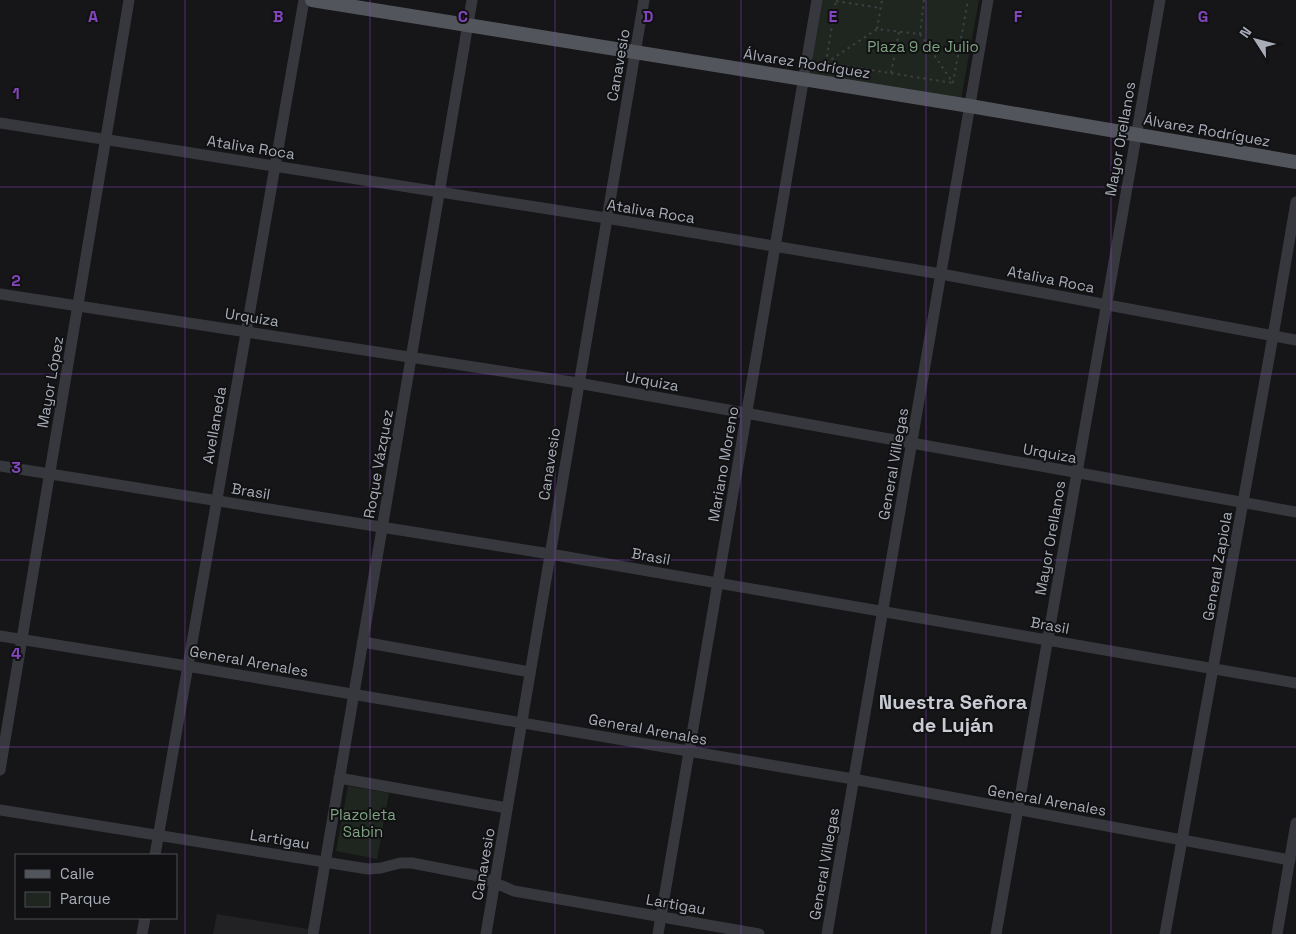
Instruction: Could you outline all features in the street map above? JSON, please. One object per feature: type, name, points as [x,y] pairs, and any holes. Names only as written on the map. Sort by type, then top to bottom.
[{"type":"main road","name":"Álvarez Rodríguez","points":[[312,0],[970,106],[1296,162]]},
{"type":"street","name":"Mayor López","points":[[0,770],[129,0]]},
{"type":"street","name":"Avellaneda","points":[[155,854],[304,0]]},
{"type":"street","name":"Roque Vázquez","points":[[313,934],[472,0]]},
{"type":"street","name":"Canavesio","points":[[486,934],[644,0]]},
{"type":"street","name":"Mariano Moreno","points":[[658,934],[816,0]]},
{"type":"street","name":"General Villegas","points":[[827,934],[988,0]]},
{"type":"street","name":"Mayor Orellanos","points":[[996,934],[1160,0]]},
{"type":"street","name":"Ataliva Roca","points":[[0,123],[775,246],[941,274],[1296,340]]},
{"type":"street","name":"General Zapiola","points":[[1165,934],[1296,202]]},
{"type":"street","name":"Urquiza","points":[[0,294],[578,384],[1296,512]]},
{"type":"street","name":"Brasil","points":[[0,466],[550,554],[1296,683]]},
{"type":"street","name":"General Arenales","points":[[0,636],[853,779],[1290,860]]},
{"type":"street","points":[[363,642],[530,672]]},
{"type":"street","points":[[339,778],[507,808]]},
{"type":"street","name":"Lartigau","points":[[0,810],[374,869],[400,863],[412,863],[478,876],[514,891],[759,934]]},
{"type":"street","points":[[1277,934],[1296,823]]},
{"type":"street","points":[[142,934],[145,919]]},
{"type":"path","points":[[877,28],[882,0]]},
{"type":"path","points":[[924,0],[920,34],[953,83]]},
{"type":"path","points":[[953,83],[968,0]]},
{"type":"path","points":[[826,63],[836,1],[880,8]]},
{"type":"path","points":[[826,63],[877,28],[920,34]]},
{"type":"path","points":[[891,74],[898,32]]},
{"type":"path","points":[[826,63],[953,83]]},
{"type":"shaded area","points":[[217,914],[308,929],[307,934],[213,934]]},
{"type":"green space","name":"Plaza 9 de Julio","points":[[822,0],[979,0],[961,99],[810,75]]},
{"type":"green space","name":"Plazoleta Sabin","points":[[348,786],[389,793],[377,859],[336,851]]},
{"type":"district","name":"Nuestra Señora de Luján","points":[[953,714]]}]
